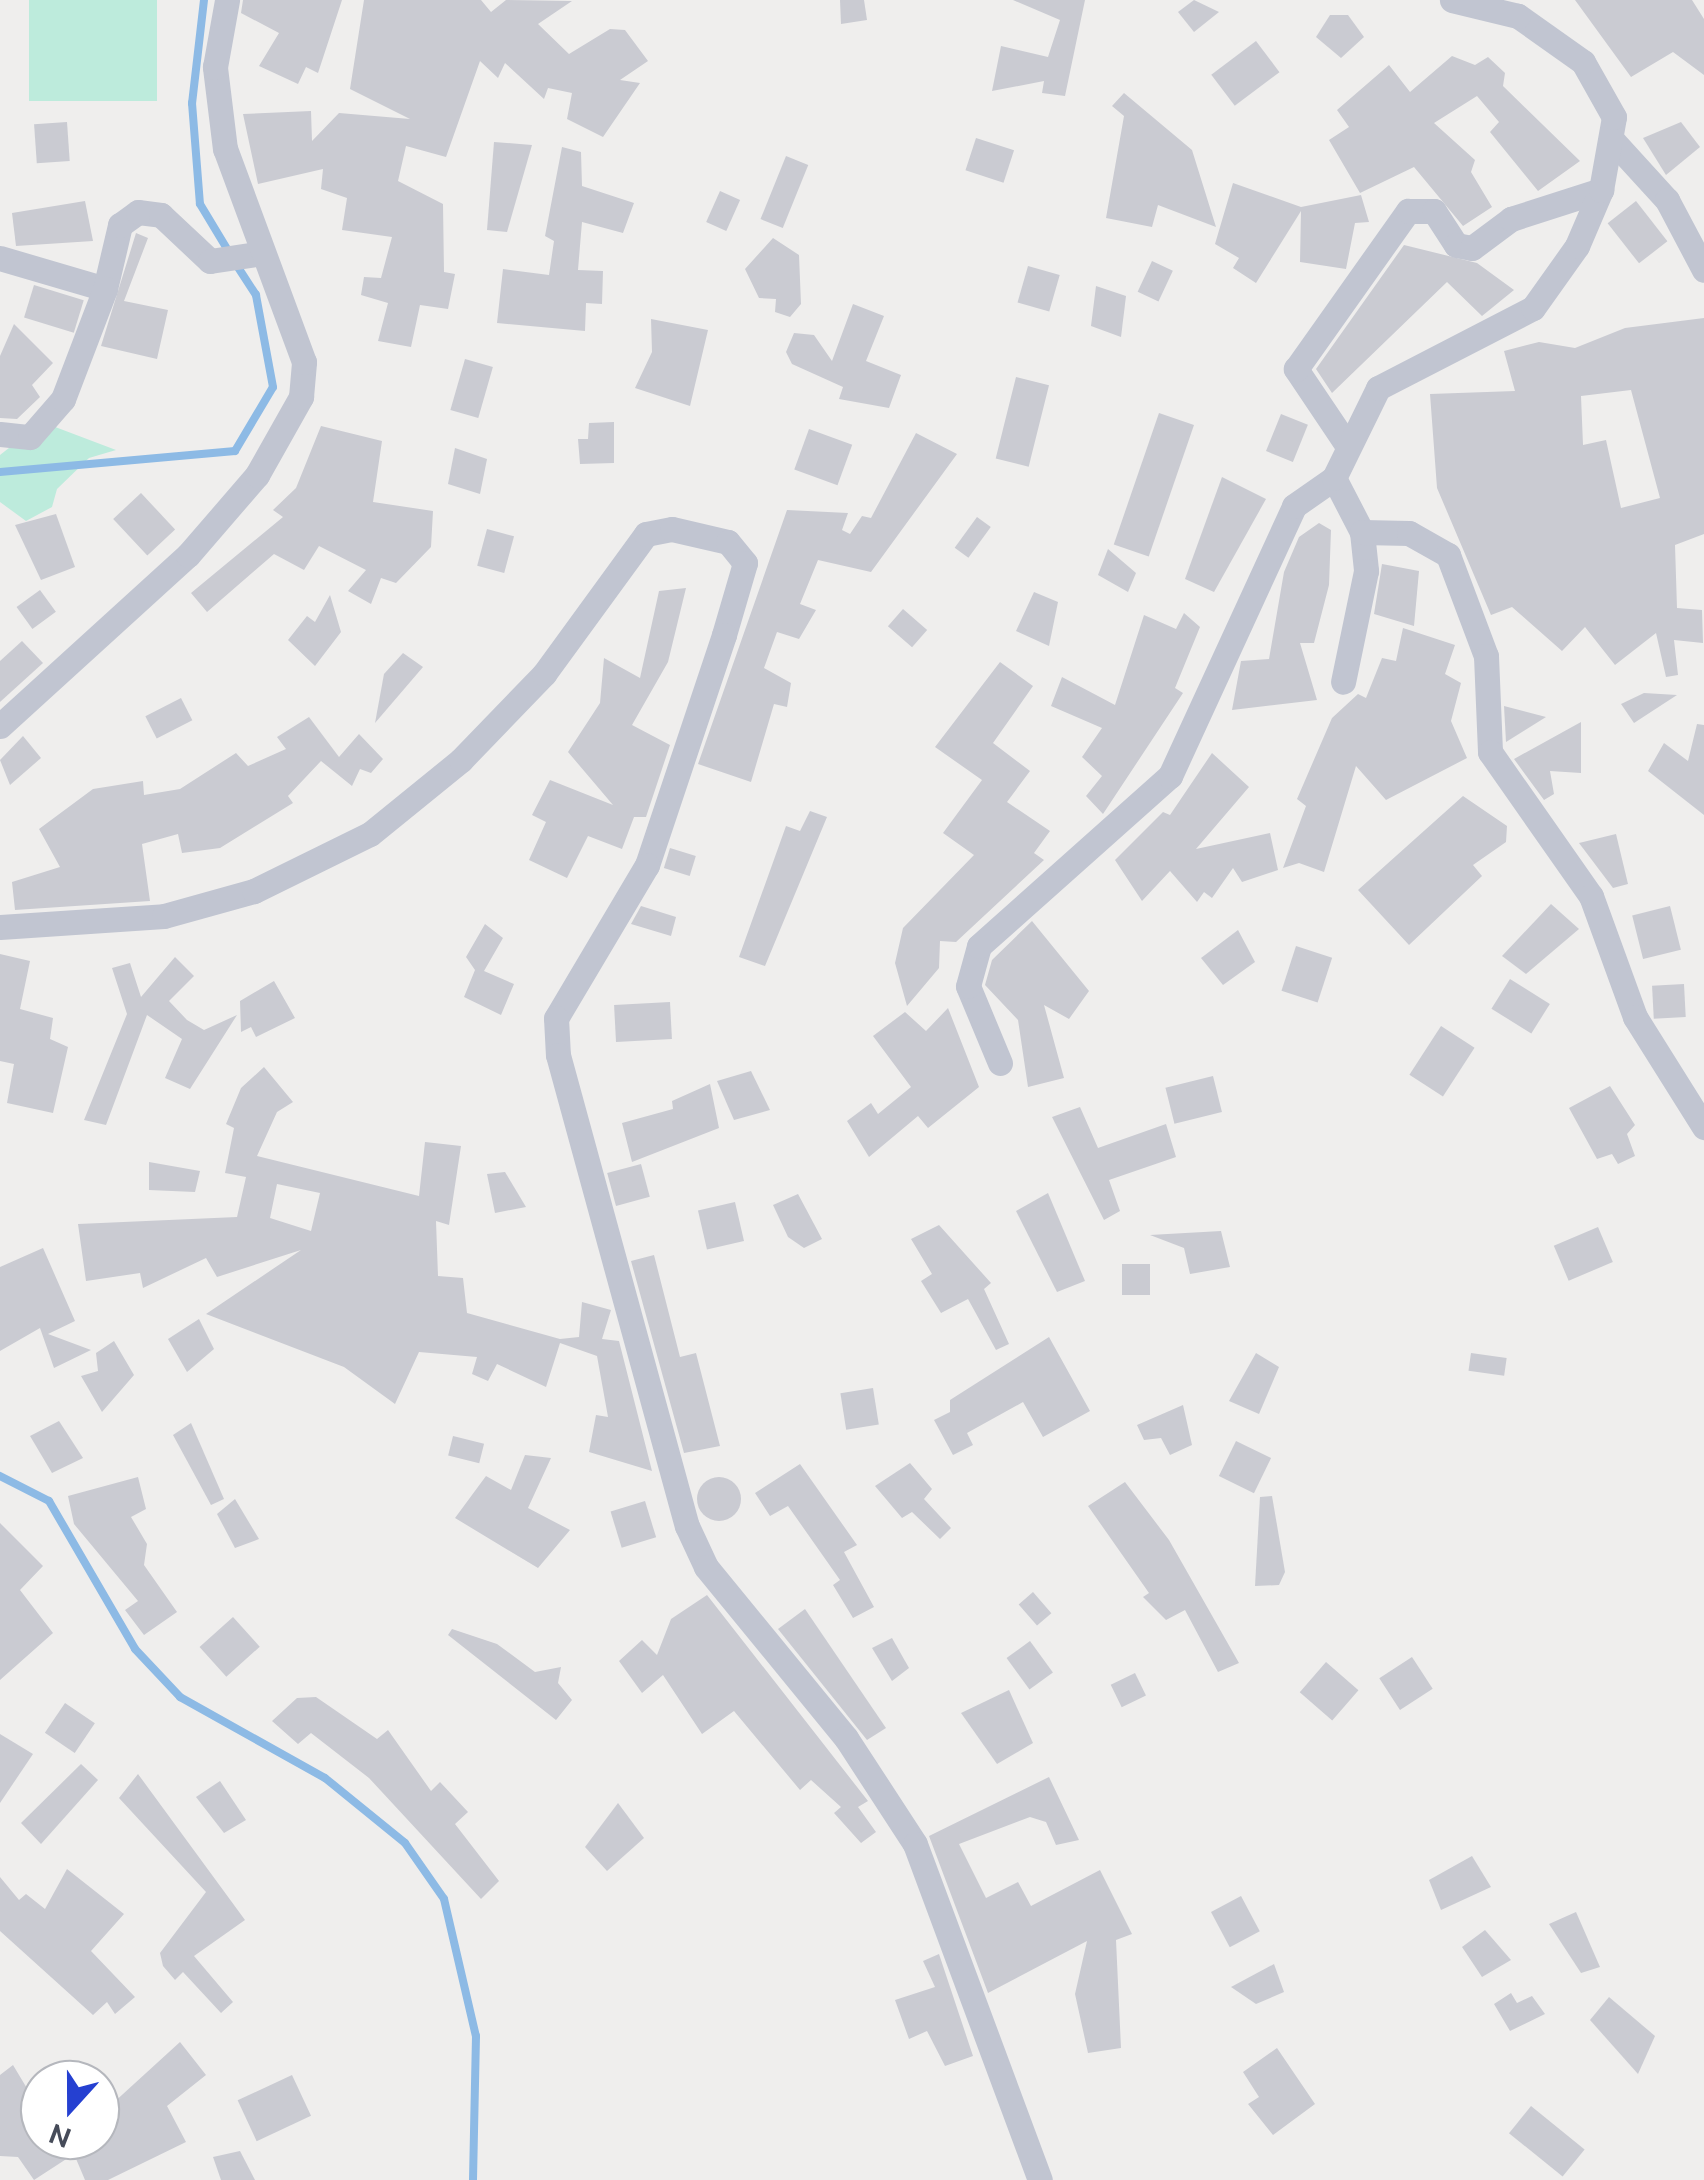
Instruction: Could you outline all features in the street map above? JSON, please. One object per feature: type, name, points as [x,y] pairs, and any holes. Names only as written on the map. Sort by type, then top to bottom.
[{"type":"street","points":[[0,726],[188,554],[257,475],[301,397],[304,362],[225,149],[215,67],[227,0]]},
{"type":"street","points":[[1000,1063],[968,986],[978,946],[1170,776],[1294,506],[1334,478],[1378,388],[1533,308],[1577,246],[1601,190],[1614,142],[1614,117],[1554,34],[1452,0]]},
{"type":"street","points":[[1614,142],[1667,200],[1704,270]]},
{"type":"street","points":[[1348,445],[1296,369],[1408,211],[1434,211],[1456,245],[1472,248],[1510,219],[1601,190]]},
{"type":"street","points":[[0,434],[30,437],[63,399],[104,289],[120,225],[138,212],[161,215],[210,261],[262,253]]},
{"type":"street","points":[[0,258],[104,289]]},
{"type":"street","points":[[1334,478],[1362,532],[1366,571],[1343,682]]},
{"type":"street","points":[[0,927],[164,916],[254,891],[370,834],[461,760],[544,674],[646,534],[672,529],[728,542],[745,563],[724,635],[646,865],[556,1018],[558,1055],[687,1526],[706,1567],[846,1738],[915,1844],[1040,2180]]},
{"type":"street","points":[[1362,532],[1409,533],[1448,555],[1486,656],[1490,752],[1513,797],[1592,896],[1635,1016],[1704,1127]]},
{"type":"green space","points":[[29,0],[157,0],[157,101],[29,101]]},
{"type":"green space","points":[[42,422],[116,450],[89,458],[57,489],[52,507],[26,521],[0,502],[0,455]]},
{"type":"building","points":[[243,0],[342,0],[318,73],[306,67],[298,84],[259,66],[279,33],[241,13]]},
{"type":"building","points":[[364,0],[481,0],[491,12],[506,0],[572,1],[538,24],[569,54],[610,29],[625,30],[648,61],[620,80],[640,83],[603,137],[567,119],[572,93],[548,88],[544,99],[505,63],[498,78],[480,61],[446,157],[406,146],[398,181],[443,204],[444,272],[455,274],[448,309],[420,305],[411,347],[378,341],[388,303],[361,295],[364,277],[381,278],[392,237],[342,230],[347,198],[321,189],[323,169],[258,184],[243,114],[311,111],[312,141],[339,113],[410,119],[350,89]]},
{"type":"building","points":[[840,0],[864,0],[867,20],[841,24]]},
{"type":"building","points":[[1013,0],[1085,0],[1065,96],[1042,93],[1044,81],[992,91],[1001,46],[1048,57],[1060,20]]},
{"type":"building","points":[[1194,0],[1219,12],[1194,32],[1178,12]]},
{"type":"building","points":[[1575,0],[1692,0],[1704,19],[1704,75],[1673,52],[1631,77]]},
{"type":"building","points":[[1330,15],[1348,15],[1364,37],[1341,58],[1316,37]]},
{"type":"building","points":[[1256,41],[1279,72],[1235,106],[1211,75]]},
{"type":"building","points":[[1452,56],[1475,65],[1488,57],[1505,73],[1503,86],[1580,161],[1538,191],[1490,132],[1499,122],[1477,96],[1434,123],[1475,160],[1471,172],[1492,207],[1463,226],[1414,167],[1360,193],[1329,140],[1349,127],[1337,110],[1389,65],[1410,92]]},
{"type":"building","points":[[1124,93],[1192,150],[1216,227],[1158,205],[1152,227],[1106,218],[1124,116],[1112,106]]},
{"type":"building","points":[[67,122],[70,161],[37,163],[34,124]]},
{"type":"building","points":[[1681,122],[1700,147],[1666,175],[1643,138]]},
{"type":"building","points":[[976,138],[1014,150],[1004,183],[965,170]]},
{"type":"building","points":[[494,142],[532,145],[507,232],[487,230]]},
{"type":"building","points":[[562,147],[581,152],[582,186],[634,203],[623,233],[582,222],[578,270],[603,271],[602,304],[586,303],[585,331],[497,323],[503,269],[549,275],[554,241],[545,236]]},
{"type":"building","points":[[786,156],[808,165],[783,228],[761,219]]},
{"type":"building","points":[[1233,183],[1301,207],[1361,195],[1369,222],[1355,223],[1346,269],[1300,262],[1301,211],[1256,283],[1233,268],[1239,258],[1215,244]]},
{"type":"building","points":[[720,191],[740,200],[726,231],[706,222]]},
{"type":"building","points":[[85,201],[93,241],[16,246],[12,213]]},
{"type":"building","points":[[1636,201],[1667,241],[1639,263],[1608,223]]},
{"type":"building","points":[[136,233],[148,238],[124,301],[168,310],[157,359],[101,346]]},
{"type":"building","points":[[773,238],[799,255],[801,304],[790,317],[775,312],[776,299],[759,298],[745,269]]},
{"type":"building","points":[[1404,245],[1477,263],[1514,290],[1482,316],[1447,282],[1332,393],[1316,369]]},
{"type":"building","points":[[1152,261],[1173,271],[1158,302],[1138,292]]},
{"type":"building","points":[[1028,266],[1060,275],[1049,312],[1018,303]]},
{"type":"building","points":[[34,285],[84,300],[74,333],[24,318]]},
{"type":"building","points":[[1096,286],[1126,296],[1121,337],[1091,326]]},
{"type":"building","points":[[853,304],[884,316],[866,361],[901,375],[889,408],[839,399],[843,387],[792,364],[786,352],[794,333],[814,335],[832,361]]},
{"type":"building","points":[[1704,318],[1704,534],[1675,545],[1677,608],[1702,610],[1703,643],[1674,640],[1678,675],[1666,677],[1656,633],[1615,665],[1585,627],[1562,651],[1512,607],[1491,615],[1437,488],[1430,394],[1515,391],[1504,351],[1539,342],[1575,348],[1625,328]],"holes":[[[1631,390],[1660,498],[1621,508],[1606,440],[1583,445],[1581,396]]]},
{"type":"building","points":[[651,319],[708,330],[690,406],[635,388],[652,352]]},
{"type":"building","points":[[14,324],[53,363],[32,385],[40,397],[17,419],[0,418],[0,356]]},
{"type":"building","points":[[465,359],[493,367],[478,418],[450,410]]},
{"type":"building","points":[[1016,377],[1049,385],[1029,467],[996,459]]},
{"type":"building","points":[[1159,413],[1194,425],[1149,556],[1114,544]]},
{"type":"building","points":[[1281,414],[1308,425],[1293,462],[1266,451]]},
{"type":"building","points":[[614,422],[614,463],[580,464],[578,439],[588,439],[589,423]]},
{"type":"building","points":[[321,426],[382,441],[373,502],[433,511],[431,547],[396,583],[381,578],[371,604],[348,591],[366,570],[319,546],[304,570],[274,554],[207,612],[191,593],[283,517],[273,510],[296,488]]},
{"type":"building","points":[[809,429],[852,445],[838,485],[794,469]]},
{"type":"building","points":[[916,433],[957,454],[871,572],[818,560],[800,604],[816,610],[799,639],[777,632],[764,668],[791,683],[787,707],[774,704],[751,782],[698,764],[787,510],[848,513],[842,530],[850,534],[862,516],[871,518]]},
{"type":"building","points":[[455,448],[487,459],[480,494],[448,484]]},
{"type":"building","points":[[1222,477],[1266,499],[1214,592],[1185,579]]},
{"type":"building","points":[[141,493],[175,530],[147,555],[113,519]]},
{"type":"building","points":[[56,514],[75,567],[41,580],[15,525]]},
{"type":"building","points":[[977,517],[991,527],[968,558],[955,548]]},
{"type":"building","points":[[1319,523],[1331,530],[1329,585],[1314,643],[1300,643],[1317,700],[1232,710],[1241,661],[1269,659],[1284,572],[1299,537]]},
{"type":"building","points":[[487,529],[514,536],[504,573],[477,566]]},
{"type":"building","points":[[1108,549],[1136,573],[1128,592],[1098,575]]},
{"type":"building","points":[[1382,564],[1419,571],[1414,626],[1374,614]]},
{"type":"building","points":[[686,588],[668,662],[632,725],[670,745],[646,817],[634,817],[622,849],[588,836],[567,878],[529,860],[546,822],[532,815],[550,780],[613,805],[568,752],[600,703],[604,658],[640,678],[659,591]]},
{"type":"building","points":[[40,590],[56,612],[32,629],[17,607]]},
{"type":"building","points":[[1034,592],[1058,602],[1049,646],[1016,631]]},
{"type":"building","points":[[330,595],[341,632],[315,666],[288,640],[307,616],[315,622]]},
{"type":"building","points":[[903,609],[927,630],[912,647],[888,626]]},
{"type":"building","points":[[1184,613],[1200,627],[1175,688],[1183,693],[1103,814],[1086,796],[1102,776],[1082,757],[1102,728],[1051,706],[1062,677],[1115,705],[1144,615],[1176,629]]},
{"type":"building","points":[[1403,628],[1455,645],[1445,674],[1461,683],[1451,721],[1467,758],[1386,800],[1356,766],[1324,872],[1299,863],[1283,868],[1306,806],[1297,799],[1332,718],[1358,694],[1366,698],[1382,658],[1396,661]]},
{"type":"building","points":[[22,641],[43,663],[0,702],[0,661]]},
{"type":"building","points":[[403,653],[423,667],[375,723],[384,674]]},
{"type":"building","points":[[1000,662],[1033,686],[993,743],[1030,771],[1007,802],[1050,831],[1034,853],[1044,860],[956,942],[940,941],[939,968],[907,1006],[895,963],[903,928],[974,855],[943,833],[982,780],[935,747]]},
{"type":"building","points":[[1644,693],[1677,695],[1634,723],[1621,704]]},
{"type":"building","points":[[181,698],[192,720],[157,738],[145,716]]},
{"type":"building","points":[[1504,706],[1546,717],[1506,742]]},
{"type":"building","points":[[309,717],[339,757],[359,734],[383,759],[371,773],[360,769],[352,786],[321,761],[288,796],[293,803],[220,848],[182,853],[178,834],[142,844],[150,901],[15,910],[12,882],[60,867],[39,829],[93,789],[143,781],[144,795],[180,789],[236,753],[248,766],[286,749],[277,737]]},
{"type":"building","points":[[1581,722],[1581,773],[1550,771],[1554,794],[1544,800],[1514,759]]},
{"type":"building","points":[[1697,724],[1704,725],[1704,815],[1648,771],[1664,743],[1688,761]]},
{"type":"building","points":[[23,736],[41,758],[10,785],[0,760]]},
{"type":"building","points":[[1212,753],[1249,787],[1196,849],[1270,833],[1278,870],[1242,882],[1233,868],[1212,898],[1204,892],[1197,902],[1170,871],[1142,901],[1115,860],[1163,812],[1170,815]]},
{"type":"building","points":[[1463,796],[1507,826],[1506,842],[1473,865],[1482,876],[1409,945],[1358,890]]},
{"type":"building","points":[[810,811],[827,817],[765,966],[739,957],[786,826],[800,831]]},
{"type":"building","points":[[1616,834],[1628,884],[1613,888],[1579,843]]},
{"type":"building","points":[[670,848],[696,856],[690,876],[664,868]]},
{"type":"building","points":[[1551,904],[1579,929],[1526,974],[1502,956]]},
{"type":"building","points":[[641,906],[676,917],[671,936],[631,924]]},
{"type":"building","points":[[1670,906],[1681,950],[1643,959],[1632,915]]},
{"type":"building","points":[[1032,921],[1089,991],[1069,1019],[1044,1005],[1064,1078],[1028,1087],[1018,1020],[985,985],[992,960]]},
{"type":"building","points":[[485,924],[503,938],[484,971],[514,984],[501,1015],[464,997],[475,970],[466,957]]},
{"type":"building","points":[[1238,930],[1255,962],[1223,985],[1201,958]]},
{"type":"building","points":[[1296,946],[1332,958],[1318,1002],[1281,991]]},
{"type":"building","points":[[0,954],[30,961],[20,1009],[53,1018],[50,1039],[68,1047],[53,1113],[7,1103],[14,1064],[0,1061]]},
{"type":"building","points":[[175,957],[194,976],[169,1001],[187,1020],[204,1030],[237,1015],[190,1089],[165,1078],[182,1039],[147,1015],[106,1125],[84,1120],[127,1014],[112,968],[130,963],[141,997]]},
{"type":"building","points":[[1510,979],[1550,1004],[1531,1034],[1491,1009]]},
{"type":"building","points":[[274,981],[295,1018],[256,1037],[251,1027],[241,1032],[240,1001]]},
{"type":"building","points":[[1684,984],[1686,1017],[1654,1019],[1652,986]]},
{"type":"building","points":[[670,1002],[672,1039],[616,1042],[614,1005]]},
{"type":"building","points":[[948,1008],[979,1087],[928,1128],[918,1116],[869,1157],[847,1121],[871,1103],[878,1114],[911,1087],[873,1036],[905,1012],[926,1031]]},
{"type":"building","points":[[1441,1026],[1475,1048],[1443,1096],[1409,1075]]},
{"type":"building","points":[[264,1067],[293,1102],[277,1112],[257,1156],[419,1196],[425,1142],[461,1146],[449,1225],[436,1221],[438,1276],[463,1278],[467,1313],[560,1339],[579,1337],[582,1302],[611,1310],[602,1339],[619,1341],[652,1471],[589,1452],[596,1415],[608,1417],[597,1356],[560,1343],[546,1387],[497,1364],[488,1381],[472,1374],[477,1357],[419,1352],[395,1404],[344,1367],[206,1314],[301,1250],[217,1277],[206,1258],[143,1288],[140,1273],[86,1281],[78,1224],[237,1217],[246,1177],[225,1173],[234,1128],[226,1124],[241,1088]],"holes":[[[277,1184],[320,1193],[311,1231],[270,1218]]]},
{"type":"building","points":[[751,1071],[770,1110],[734,1120],[717,1081]]},
{"type":"building","points":[[1213,1076],[1222,1112],[1174,1124],[1165,1088]]},
{"type":"building","points":[[710,1084],[719,1128],[632,1162],[622,1123],[673,1109],[672,1101]]},
{"type":"building","points":[[1610,1086],[1635,1125],[1627,1134],[1635,1156],[1618,1164],[1612,1154],[1597,1159],[1569,1108]]},
{"type":"building","points":[[1080,1107],[1098,1148],[1166,1124],[1176,1157],[1109,1180],[1120,1211],[1104,1220],[1052,1117]]},
{"type":"building","points":[[149,1162],[200,1171],[195,1192],[149,1190]]},
{"type":"building","points":[[641,1164],[650,1197],[616,1206],[607,1173]]},
{"type":"building","points":[[505,1172],[526,1207],[495,1213],[487,1174]]},
{"type":"building","points":[[1048,1193],[1085,1281],[1057,1292],[1016,1211]]},
{"type":"building","points":[[798,1194],[822,1239],[804,1248],[788,1237],[773,1205]]},
{"type":"building","points":[[735,1202],[744,1241],[707,1250],[698,1211]]},
{"type":"building","points":[[939,1225],[991,1283],[984,1289],[1009,1344],[996,1350],[968,1299],[941,1313],[921,1281],[932,1274],[911,1239]]},
{"type":"building","points":[[1598,1227],[1613,1262],[1569,1281],[1554,1246]]},
{"type":"building","points":[[1221,1231],[1230,1267],[1190,1274],[1184,1248],[1150,1235]]},
{"type":"building","points":[[43,1248],[75,1321],[48,1334],[91,1350],[54,1368],[40,1328],[0,1351],[0,1267]]},
{"type":"building","points":[[654,1255],[680,1357],[696,1353],[720,1446],[684,1453],[631,1261]]},
{"type":"building","points":[[1122,1264],[1150,1264],[1150,1295],[1122,1295]]},
{"type":"building","points":[[199,1319],[214,1349],[187,1372],[168,1339]]},
{"type":"building","points":[[1049,1337],[1090,1411],[1043,1437],[1023,1402],[967,1433],[973,1445],[953,1455],[934,1420],[950,1412],[950,1400]]},
{"type":"building","points":[[114,1341],[134,1375],[102,1412],[81,1376],[98,1371],[96,1353]]},
{"type":"building","points":[[1256,1353],[1279,1367],[1259,1414],[1229,1401]]},
{"type":"building","points":[[1471,1353],[1507,1358],[1504,1376],[1468,1371]]},
{"type":"building","points":[[873,1388],[879,1425],[846,1430],[840,1393]]},
{"type":"building","points":[[1183,1405],[1192,1445],[1170,1455],[1161,1438],[1144,1440],[1137,1425]]},
{"type":"building","points":[[59,1421],[83,1458],[52,1473],[30,1436]]},
{"type":"building","points":[[191,1423],[224,1499],[211,1505],[173,1435]]},
{"type":"building","points":[[453,1436],[484,1444],[479,1463],[448,1455]]},
{"type":"building","points":[[1236,1441],[1271,1458],[1254,1493],[1219,1476]]},
{"type":"building","points":[[525,1455],[551,1458],[528,1508],[570,1530],[538,1568],[455,1518],[486,1476],[511,1490]]},
{"type":"building","points":[[910,1463],[932,1489],[924,1499],[951,1528],[940,1539],[912,1512],[902,1518],[875,1486]]},
{"type":"building","points":[[800,1464],[857,1545],[844,1552],[874,1607],[853,1618],[833,1585],[840,1580],[788,1506],[770,1516],[755,1493]]},
{"type":"building","points":[[138,1477],[146,1509],[131,1517],[147,1544],[144,1565],[177,1612],[144,1635],[125,1610],[138,1601],[74,1524],[68,1496]]},
{"type":"building","points":[[719,1477],[735,1483],[741,1499],[735,1515],[719,1521],[703,1515],[697,1499],[703,1483]]},
{"type":"building","points":[[1125,1482],[1169,1540],[1239,1663],[1218,1672],[1185,1610],[1166,1620],[1143,1597],[1149,1593],[1088,1506]]},
{"type":"building","points":[[1272,1496],[1285,1572],[1279,1585],[1255,1586],[1260,1497]]},
{"type":"building","points":[[235,1499],[259,1539],[235,1548],[217,1514]]},
{"type":"building","points":[[645,1501],[656,1537],[622,1548],[611,1512]]},
{"type":"building","points":[[0,1523],[43,1566],[20,1590],[53,1633],[0,1680]]},
{"type":"building","points":[[1033,1592],[1051,1613],[1037,1626],[1019,1604]]},
{"type":"building","points":[[707,1595],[868,1801],[858,1807],[876,1832],[861,1843],[834,1813],[841,1807],[811,1780],[800,1790],[734,1711],[702,1734],[663,1675],[642,1693],[619,1661],[642,1640],[657,1655],[671,1619]]},
{"type":"building","points":[[805,1609],[886,1728],[867,1740],[778,1629]]},
{"type":"building","points":[[233,1617],[260,1647],[226,1677],[200,1647]]},
{"type":"building","points":[[452,1629],[497,1644],[535,1672],[561,1667],[558,1683],[572,1700],[556,1720],[448,1635]]},
{"type":"building","points":[[892,1638],[909,1668],[892,1681],[872,1648]]},
{"type":"building","points":[[1030,1641],[1053,1673],[1029,1690],[1007,1658]]},
{"type":"building","points":[[1412,1657],[1433,1689],[1400,1710],[1379,1678]]},
{"type":"building","points":[[1326,1662],[1358,1690],[1332,1720],[1300,1692]]},
{"type":"building","points":[[1135,1673],[1146,1695],[1122,1707],[1111,1685]]},
{"type":"building","points":[[1009,1690],[1033,1743],[997,1764],[961,1713]]},
{"type":"building","points":[[316,1697],[377,1739],[388,1730],[431,1791],[440,1782],[468,1812],[455,1824],[499,1881],[481,1899],[369,1778],[311,1733],[298,1744],[272,1721],[297,1698]]},
{"type":"building","points":[[65,1703],[95,1723],[75,1753],[45,1733]]},
{"type":"building","points":[[0,1734],[33,1754],[0,1803]]},
{"type":"building","points":[[81,1764],[98,1780],[41,1844],[21,1823]]},
{"type":"building","points":[[138,1774],[245,1920],[194,1956],[233,2002],[221,2013],[183,1972],[175,1980],[163,1966],[160,1953],[206,1892],[119,1798]]},
{"type":"building","points":[[1049,1777],[1079,1840],[1056,1845],[1046,1822],[1030,1817],[959,1844],[986,1898],[1018,1882],[1031,1906],[1100,1870],[1132,1934],[1116,1940],[1121,2048],[1088,2053],[1075,1994],[1087,1941],[988,1993],[929,1836]]},
{"type":"building","points":[[220,1781],[246,1820],[224,1833],[196,1797]]},
{"type":"building","points":[[618,1803],[644,1838],[607,1871],[585,1847]]},
{"type":"building","points":[[1472,1856],[1491,1887],[1441,1910],[1429,1880]]},
{"type":"building","points":[[67,1869],[124,1914],[91,1951],[135,1997],[115,2014],[107,2002],[93,2015],[0,1931],[0,1877],[19,1900],[26,1894],[45,1909]]},
{"type":"building","points":[[1241,1896],[1260,1931],[1230,1947],[1211,1912]]},
{"type":"building","points":[[1576,1912],[1600,1967],[1581,1973],[1549,1924]]},
{"type":"building","points":[[1485,1930],[1511,1960],[1482,1977],[1462,1947]]},
{"type":"building","points":[[939,1954],[973,2056],[945,2066],[927,2031],[909,2039],[895,2000],[935,1987],[923,1961]]},
{"type":"building","points":[[1274,1964],[1284,1992],[1256,2004],[1231,1987]]},
{"type":"building","points":[[1511,1993],[1517,2003],[1532,1996],[1545,2014],[1510,2031],[1494,2004]]},
{"type":"building","points":[[1609,1997],[1655,2036],[1638,2074],[1590,2020]]},
{"type":"building","points":[[180,2042],[206,2075],[167,2106],[186,2142],[108,2180],[85,2180],[77,2160],[120,2160],[120,2097]]},
{"type":"building","points":[[1277,2048],[1315,2104],[1273,2135],[1248,2104],[1259,2097],[1243,2072]]},
{"type":"building","points":[[13,2065],[20,2077],[20,2160],[0,2156],[0,2075]]},
{"type":"building","points":[[292,2075],[311,2116],[257,2141],[238,2100]]},
{"type":"building","points":[[1531,2106],[1585,2149],[1563,2177],[1509,2133]]},
{"type":"building","points":[[240,2151],[255,2180],[221,2180],[213,2157]]},
{"type":"building","points":[[20,2160],[65,2160],[34,2180]]},
{"type":"waterway","points":[[204,0],[192,103],[200,204],[229,252]]},
{"type":"waterway","points":[[0,472],[235,451],[273,387],[256,295],[236,264]]},
{"type":"waterway","points":[[0,1476],[49,1501],[135,1649],[180,1697],[325,1778],[405,1843],[444,1899],[476,2036],[473,2180]]}]
